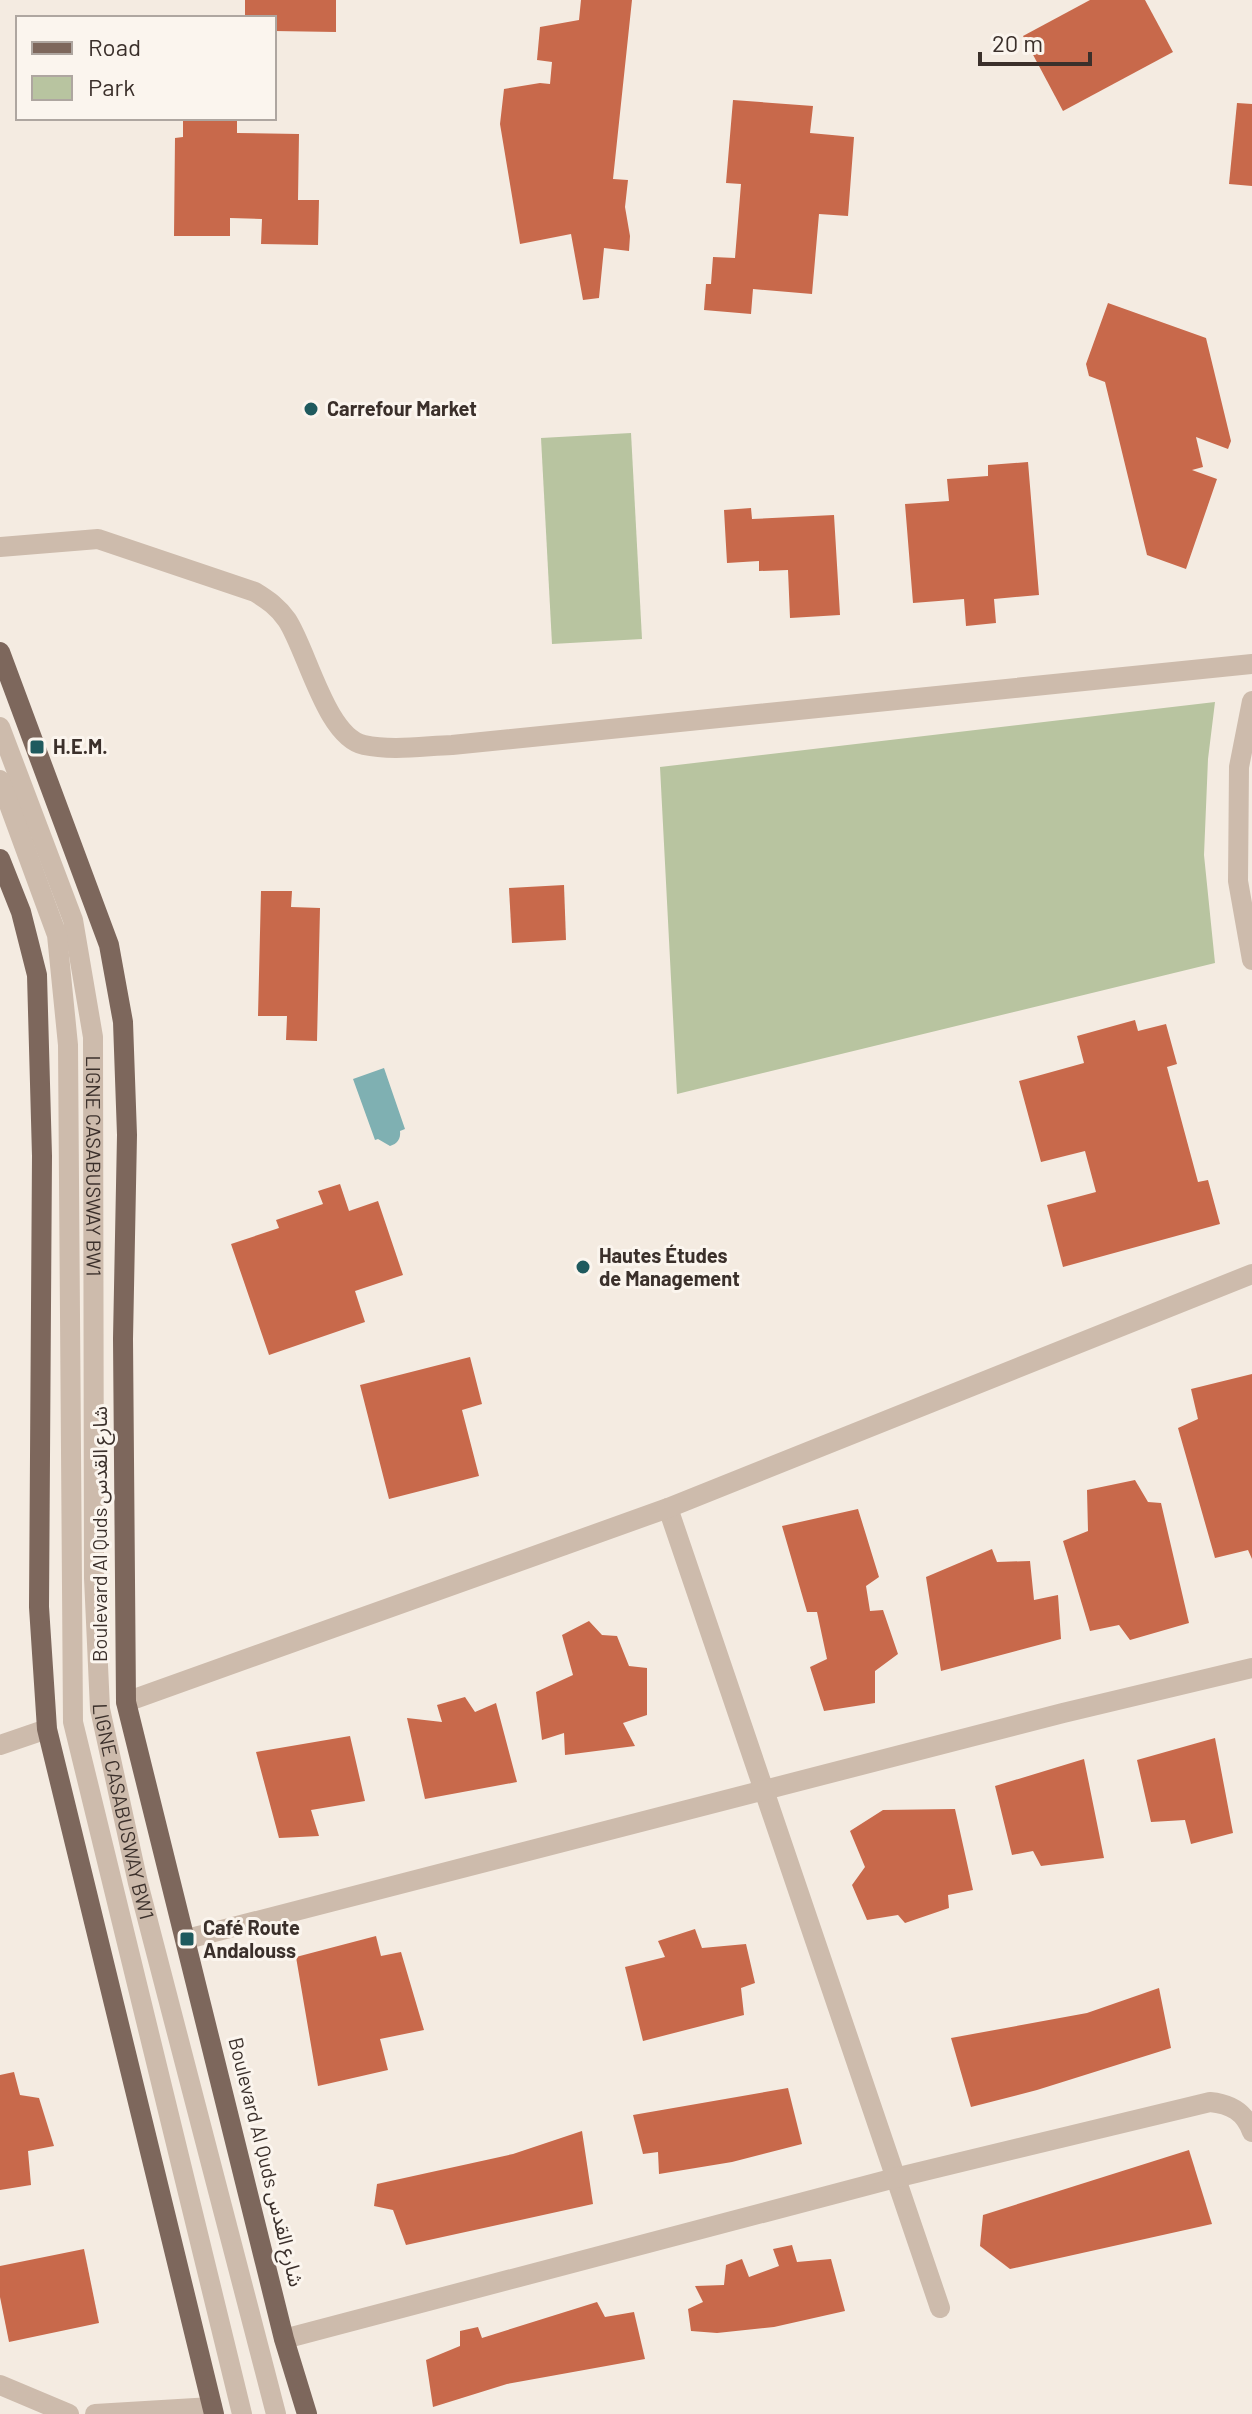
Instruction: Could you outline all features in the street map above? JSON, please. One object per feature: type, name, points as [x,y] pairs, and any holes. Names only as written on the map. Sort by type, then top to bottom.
[{"type":"main road","name":"Boulevard Al Quds شارع القدس","points":[[0,652],[109,945],[123,1022],[127,1135],[123,1339],[126,1702],[284,2339],[307,2414]]},
{"type":"main road","points":[[0,859],[21,912],[37,975],[42,1156],[39,1607],[47,1729],[213,2411]]},
{"type":"street","points":[[0,547],[98,539],[255,592],[276,606],[290,624],[323,700],[344,734],[361,745],[452,745],[1252,664]]},
{"type":"street","points":[[1252,701],[1239,767],[1252,960]]},
{"type":"street","name":"LIGNE CASABUSWAY BW1","points":[[0,727],[73,920],[93,1037],[94,1578],[100,1709],[138,1883],[276,2414]]},
{"type":"street","name":"LIGNE CASABUSWAY BW1","points":[[0,780],[57,935],[68,1045],[73,1722],[242,2414]]},
{"type":"street","points":[[126,1702],[668,1508],[1252,1274]]},
{"type":"street","points":[[668,1508],[940,2308]]},
{"type":"street","points":[[187,1939],[1063,1713],[1252,1668]]},
{"type":"street","points":[[0,1745],[47,1729]]},
{"type":"street","points":[[284,2339],[895,2178],[1210,2102],[1225,2103],[1238,2110],[1252,2132]]},
{"type":"street","points":[[0,2385],[69,2414]]},
{"type":"street","points":[[95,2414],[213,2411]]},
{"type":"green space","points":[[631,433],[642,639],[552,644],[541,438]]},
{"type":"green space","points":[[1215,702],[1208,759],[1204,855],[1215,963],[677,1094],[660,767]]},
{"type":"water","points":[[384,1068],[405,1129],[400,1131],[397,1142],[390,1146],[375,1140],[353,1079]]},
{"type":"building","points":[[245,0],[336,0],[336,32],[276,31],[276,16],[245,16]]},
{"type":"building","points":[[581,0],[632,0],[613,179],[628,180],[625,207],[629,251],[604,248],[599,298],[583,300],[571,234],[520,244],[500,124],[504,89],[550,84],[552,62],[537,60],[540,27],[579,20]]},
{"type":"building","points":[[1090,0],[1145,0],[1173,52],[1063,111],[1023,36]]},
{"type":"building","points":[[733,100],[813,106],[810,133],[854,137],[848,216],[819,214],[812,294],[753,289],[751,314],[704,310],[706,284],[711,284],[713,257],[735,258],[741,184],[726,183]]},
{"type":"building","points":[[1237,103],[1252,104],[1252,186],[1229,184]]},
{"type":"building","points":[[183,120],[237,120],[237,133],[299,134],[298,200],[319,200],[318,245],[261,244],[262,219],[230,218],[230,236],[174,236],[175,138],[183,137]]},
{"type":"building","points":[[1108,303],[1206,338],[1231,441],[1228,449],[1196,437],[1203,467],[1192,470],[1217,479],[1186,569],[1147,555],[1105,382],[1089,376],[1086,364]]},
{"type":"building","points":[[1028,462],[1039,595],[994,599],[996,623],[966,626],[964,599],[913,603],[905,504],[949,501],[947,479],[988,476],[988,465]]},
{"type":"building","points":[[751,508],[752,519],[834,515],[840,615],[790,618],[788,570],[759,571],[759,561],[727,563],[724,510]]},
{"type":"building","points":[[564,885],[566,940],[512,943],[509,888]]},
{"type":"building","points":[[261,891],[292,891],[291,907],[320,908],[317,1041],[286,1040],[287,1016],[258,1016]]},
{"type":"building","points":[[1135,1020],[1138,1031],[1166,1024],[1177,1064],[1167,1067],[1198,1182],[1208,1180],[1220,1224],[1063,1267],[1047,1205],[1096,1192],[1085,1151],[1041,1162],[1019,1081],[1084,1063],[1077,1036]]},
{"type":"building","points":[[340,1184],[349,1211],[378,1201],[403,1275],[355,1291],[365,1322],[269,1355],[231,1244],[279,1228],[276,1220],[323,1204],[318,1191]]},
{"type":"building","points":[[470,1357],[482,1404],[462,1410],[479,1476],[389,1499],[360,1385]]},
{"type":"building","points":[[1252,1374],[1252,1559],[1248,1550],[1215,1558],[1178,1428],[1198,1419],[1191,1389]]},
{"type":"building","points":[[1135,1480],[1148,1502],[1161,1503],[1189,1623],[1130,1640],[1119,1625],[1090,1631],[1063,1541],[1088,1531],[1087,1490]]},
{"type":"building","points":[[858,1509],[879,1577],[866,1586],[870,1611],[883,1610],[898,1654],[875,1671],[875,1703],[824,1711],[810,1667],[827,1659],[817,1612],[807,1612],[782,1526]]},
{"type":"building","points":[[992,1549],[997,1562],[1030,1561],[1034,1600],[1058,1595],[1061,1639],[941,1671],[926,1577]]},
{"type":"building","points":[[589,1621],[602,1635],[617,1636],[629,1666],[647,1668],[647,1715],[623,1723],[635,1746],[565,1755],[564,1733],[542,1740],[536,1692],[573,1675],[562,1635]]},
{"type":"building","points":[[465,1697],[475,1712],[496,1703],[517,1782],[425,1799],[407,1718],[442,1722],[437,1705]]},
{"type":"building","points":[[350,1736],[365,1801],[311,1810],[319,1836],[279,1838],[256,1752]]},
{"type":"building","points":[[1215,1738],[1233,1833],[1191,1844],[1185,1820],[1151,1822],[1137,1760]]},
{"type":"building","points":[[1084,1759],[1104,1858],[1041,1866],[1033,1851],[1012,1855],[995,1786]]},
{"type":"building","points":[[955,1809],[973,1890],[948,1895],[949,1908],[905,1923],[898,1915],[867,1920],[852,1885],[865,1867],[850,1831],[883,1810]]},
{"type":"building","points":[[695,1929],[702,1948],[746,1944],[755,1983],[741,1988],[744,2015],[643,2041],[625,1967],[665,1957],[658,1941]]},
{"type":"building","points":[[376,1936],[381,1956],[401,1952],[424,2030],[380,2039],[388,2070],[318,2086],[296,1957]]},
{"type":"building","points":[[1159,1988],[1171,2048],[971,2107],[951,2038],[1087,2013]]},
{"type":"building","points":[[14,2072],[20,2095],[39,2098],[54,2146],[28,2151],[31,2185],[0,2190],[0,2075]]},
{"type":"building","points":[[788,2088],[802,2144],[732,2162],[659,2174],[658,2152],[643,2154],[633,2115]]},
{"type":"building","points":[[582,2131],[593,2204],[406,2245],[393,2210],[374,2206],[377,2184],[513,2154]]},
{"type":"building","points":[[1189,2150],[1212,2224],[1010,2269],[980,2246],[983,2215]]},
{"type":"building","points":[[792,2245],[797,2262],[831,2259],[845,2311],[774,2327],[717,2333],[691,2331],[688,2309],[703,2302],[695,2286],[724,2285],[726,2265],[742,2259],[749,2277],[779,2266],[773,2249]]},
{"type":"building","points":[[84,2249],[99,2323],[9,2342],[0,2297],[0,2266]]},
{"type":"building","points":[[597,2302],[605,2317],[634,2312],[645,2359],[507,2384],[433,2407],[426,2360],[460,2346],[460,2331],[478,2327],[482,2338]]},
{"type":"place","name":"Carrefour Market","points":[[311,409]]},
{"type":"place","name":"H.E.M.","points":[[37,747]]},
{"type":"place","name":"Hautes Études de Management","points":[[583,1267]]},
{"type":"place","name":"Café Route Andalouss","points":[[187,1939]]}]
